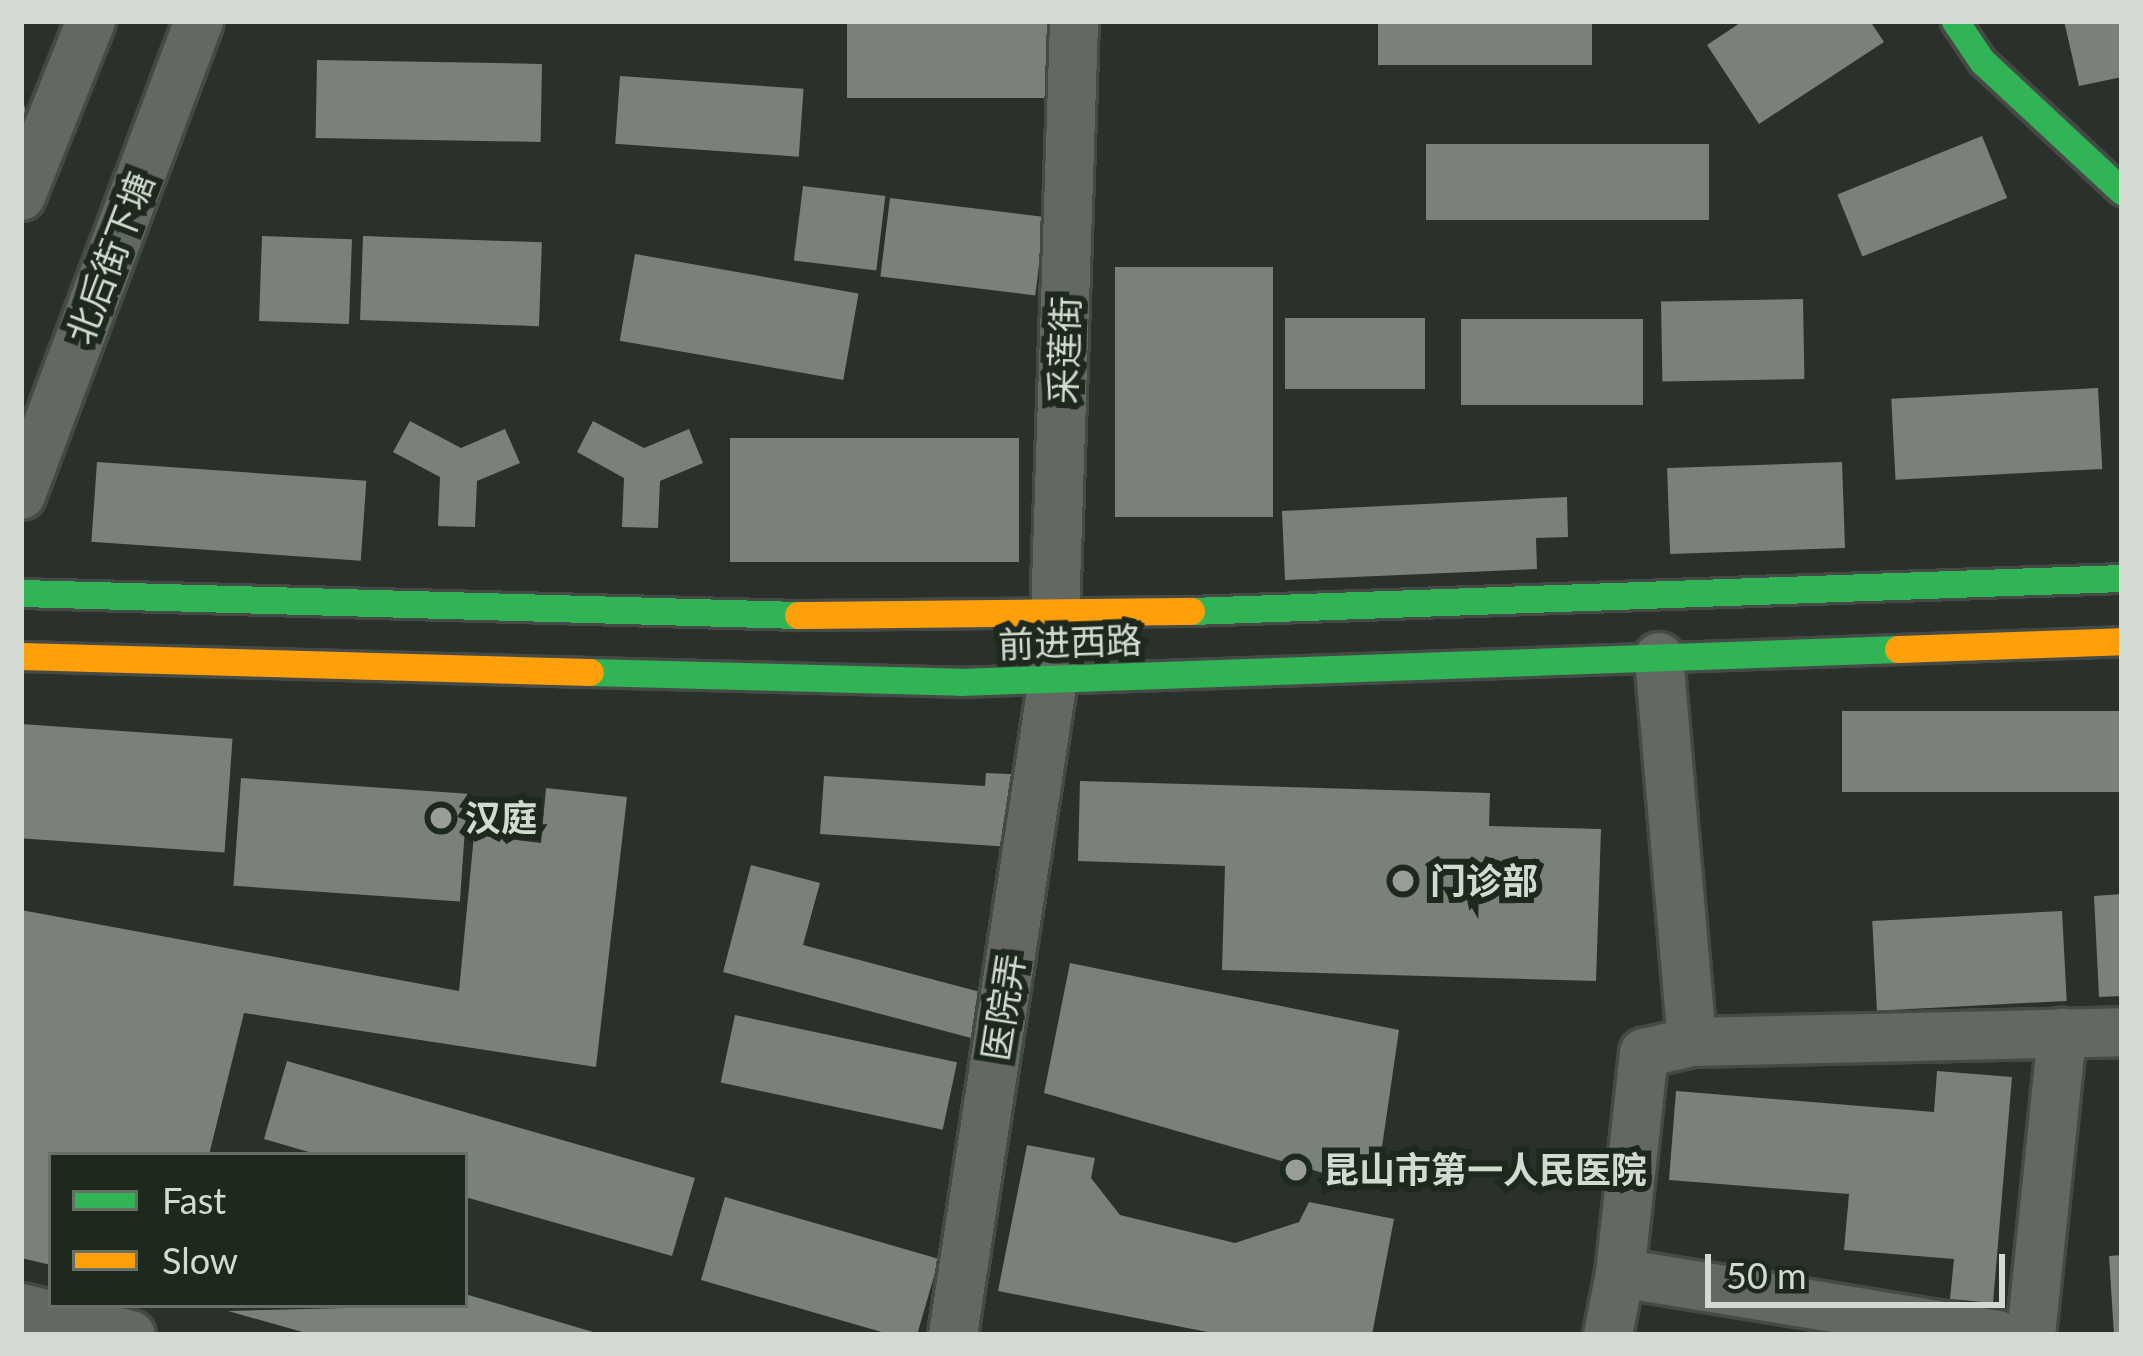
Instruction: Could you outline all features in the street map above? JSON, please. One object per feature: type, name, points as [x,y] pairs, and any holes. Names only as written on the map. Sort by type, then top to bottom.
[{"type":"main road","points":[[1955,21],[1982,61],[2122,191]]},
{"type":"main road","name":"前进西路","points":[[21,593],[1057,616],[2122,578]]},
{"type":"main road","name":"前进西路","points":[[21,656],[1053,679],[2122,641]]},
{"type":"street","points":[[21,196],[91,21]]},
{"type":"street","name":"北后街下塘","points":[[21,495],[199,21]]},
{"type":"street","name":"采莲街","points":[[1053,679],[1074,21]]},
{"type":"street","points":[[1659,657],[1692,1042]]},
{"type":"street","name":"医院弄","points":[[953,1335],[1053,679]]},
{"type":"street","points":[[1608,1335],[1620,1274],[1644,1053],[1692,1042],[2122,1032]]},
{"type":"street","points":[[2030,1335],[2062,1034]]},
{"type":"street","points":[[1620,1274],[1998,1335]]},
{"type":"street","points":[[21,1307],[131,1335]]},
{"type":"building","points":[[847,21],[1056,21],[1056,98],[847,98]]},
{"type":"building","points":[[1378,21],[1592,21],[1592,65],[1378,65]]},
{"type":"building","points":[[1743,21],[1870,21],[1884,42],[1759,124],[1707,45]]},
{"type":"building","points":[[2064,21],[2122,21],[2122,77],[2079,86]]},
{"type":"building","points":[[317,60],[542,64],[541,142],[316,138]]},
{"type":"building","points":[[620,76],[804,89],[799,157],[615,144]]},
{"type":"building","points":[[21,91],[29,126],[21,128]]},
{"type":"building","points":[[1982,136],[2007,198],[1862,257],[1837,194]]},
{"type":"building","points":[[1426,144],[1709,144],[1709,220],[1426,220]]},
{"type":"building","points":[[803,186],[885,196],[876,271],[794,260]]},
{"type":"building","points":[[890,198],[1045,217],[1035,295],[880,276]]},
{"type":"building","points":[[262,236],[352,239],[349,324],[259,321]]},
{"type":"building","points":[[363,236],[542,242],[539,326],[360,320]]},
{"type":"building","points":[[635,254],[859,293],[843,380],[620,341]]},
{"type":"building","points":[[1115,267],[1273,267],[1273,517],[1115,517]]},
{"type":"building","points":[[1803,299],[1804,379],[1662,381],[1661,301]]},
{"type":"building","points":[[1285,318],[1425,318],[1425,389],[1285,389]]},
{"type":"building","points":[[1461,319],[1643,319],[1643,405],[1461,405]]},
{"type":"building","points":[[2098,388],[2102,469],[1896,480],[1891,399]]},
{"type":"building","points":[[410,421],[461,448],[505,429],[520,463],[477,481],[475,527],[438,526],[440,477],[393,452]]},
{"type":"building","points":[[593,421],[644,448],[689,429],[703,463],[660,481],[658,528],[622,527],[624,478],[577,452]]},
{"type":"building","points":[[730,438],[1019,438],[1019,562],[730,562]]},
{"type":"building","points":[[97,462],[366,481],[361,561],[91,542]]},
{"type":"building","points":[[1842,462],[1845,548],[1670,554],[1667,468]]},
{"type":"building","points":[[1567,497],[1568,537],[1536,538],[1537,569],[1285,580],[1282,511]]},
{"type":"building","points":[[1842,711],[2122,711],[2122,792],[1842,792]]},
{"type":"building","points":[[21,724],[232,739],[225,853],[21,838]]},
{"type":"building","points":[[986,773],[1029,775],[1025,848],[820,834],[824,776],[985,786]]},
{"type":"building","points":[[241,778],[467,794],[460,902],[233,886]]},
{"type":"building","points":[[1080,781],[1490,793],[1489,826],[1601,829],[1596,981],[1222,970],[1225,866],[1078,861]]},
{"type":"building","points":[[546,788],[627,797],[596,1067],[244,1013],[210,1152],[48,1152],[48,1264],[21,1258],[21,910],[459,991],[474,835],[541,843]]},
{"type":"building","points":[[751,865],[820,883],[803,945],[984,993],[971,1038],[723,972]]},
{"type":"building","points":[[2122,894],[2122,996],[2099,997],[2094,896]]},
{"type":"building","points":[[2062,911],[2067,1001],[1877,1011],[1872,921]]},
{"type":"building","points":[[1070,963],[1399,1030],[1376,1188],[1044,1093]]},
{"type":"building","points":[[735,1015],[957,1062],[943,1130],[721,1082]]},
{"type":"building","points":[[287,1061],[695,1178],[672,1256],[468,1198],[468,1152],[309,1152],[264,1139]]},
{"type":"building","points":[[1937,1071],[2012,1077],[1993,1303],[1950,1299],[1954,1259],[1844,1250],[1849,1194],[1669,1180],[1676,1091],[1934,1112]]},
{"type":"building","points":[[1027,1145],[1095,1158],[1091,1178],[1120,1215],[1235,1243],[1299,1222],[1309,1202],[1394,1219],[1372,1335],[1223,1335],[998,1291]]},
{"type":"building","points":[[725,1197],[939,1259],[917,1335],[892,1335],[701,1280]]},
{"type":"building","points":[[2122,1255],[2122,1335],[2114,1335],[2109,1256]]},
{"type":"building","points":[[468,1295],[603,1335],[313,1335],[228,1311],[468,1308]]},
{"type":"traffic: fast","points":[[1955,21],[1982,61],[2122,191]]},
{"type":"traffic: fast","points":[[1191,611],[2122,578]]},
{"type":"traffic: fast","points":[[21,593],[798,615]]},
{"type":"traffic: fast","points":[[590,672],[960,682],[1898,649]]},
{"type":"traffic: slow","points":[[798,615],[1191,611]]},
{"type":"traffic: slow","points":[[1898,649],[2122,641]]},
{"type":"traffic: slow","points":[[21,656],[590,672]]},
{"type":"place","name":"汉庭","points":[[441,818]]},
{"type":"place","name":"门诊部","points":[[1403,881]]},
{"type":"place","name":"昆山市第一人民医院","points":[[1296,1170]]}]
